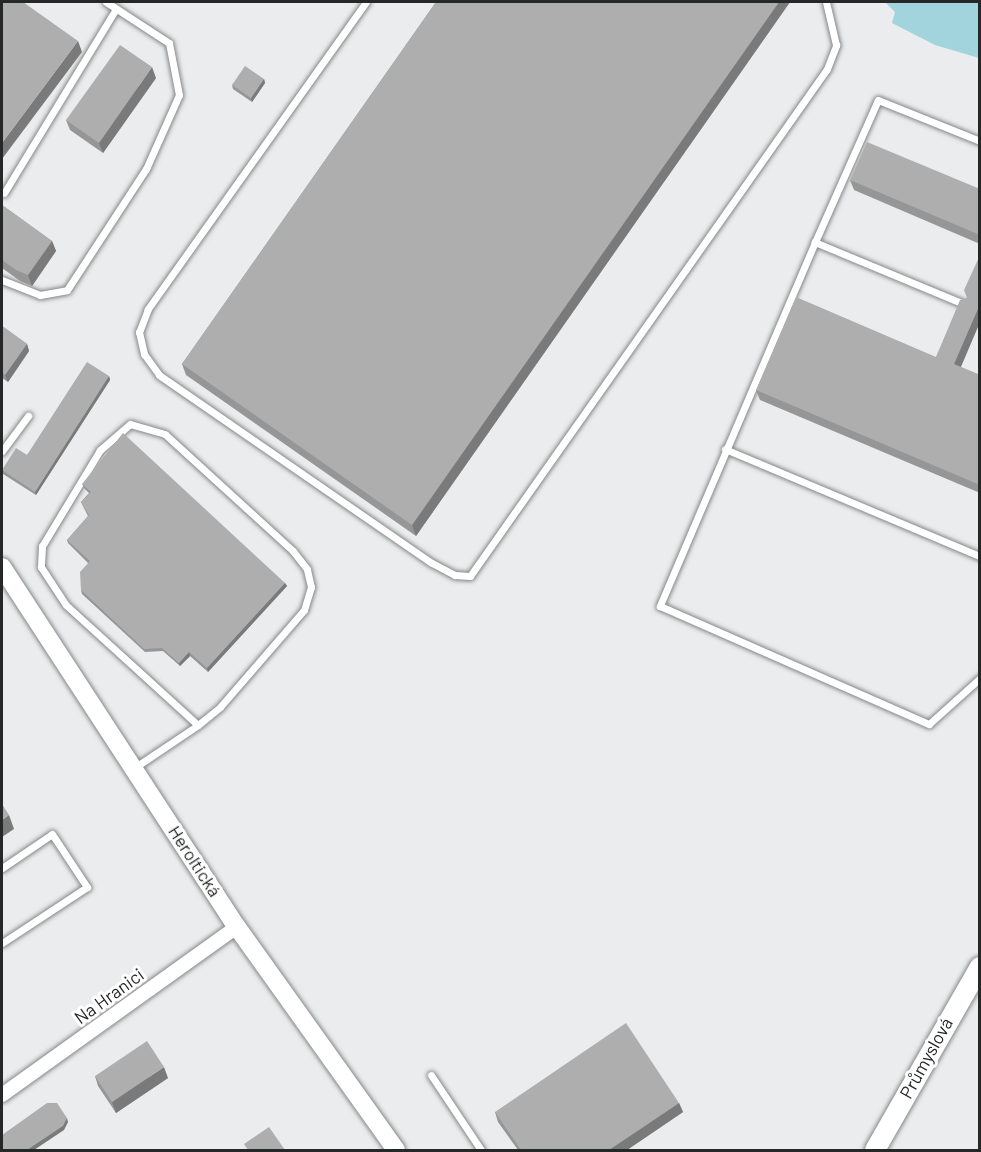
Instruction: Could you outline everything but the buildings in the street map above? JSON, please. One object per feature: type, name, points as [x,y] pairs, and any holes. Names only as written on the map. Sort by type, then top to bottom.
[{"type":"main road","name":"Průmyslová","points":[[875,1150],[980,967]]},
{"type":"street","name":"Heroltická","points":[[2,567],[237,927],[396,1150]]},
{"type":"street","name":"Na Hranici","points":[[2,1092],[237,927]]},
{"type":"lane","points":[[2,280],[39,295],[67,290],[146,169],[179,95],[169,43],[106,2]]},
{"type":"lane","points":[[366,2],[148,309],[140,332],[144,354],[159,375],[432,562],[455,575],[470,576],[827,69],[836,45],[826,2]]},
{"type":"lane","points":[[4,193],[116,9]]},
{"type":"lane","points":[[980,141],[878,100],[661,595],[664,612],[929,724],[980,678]]},
{"type":"lane","points":[[815,242],[966,305]]},
{"type":"lane","points":[[2,451],[28,416]]},
{"type":"lane","points":[[134,768],[198,725],[288,630],[304,610],[311,587],[307,569],[293,551],[165,434],[130,424],[100,450],[42,546],[42,567],[66,605],[198,725]]},
{"type":"lane","points":[[725,449],[980,556]]},
{"type":"lane","points":[[2,867],[52,834],[87,887],[2,943]]},
{"type":"lane","points":[[431,1075],[481,1150]]},
{"type":"water","points":[[885,2],[979,2],[979,58],[935,45],[892,23],[895,12]]}]
